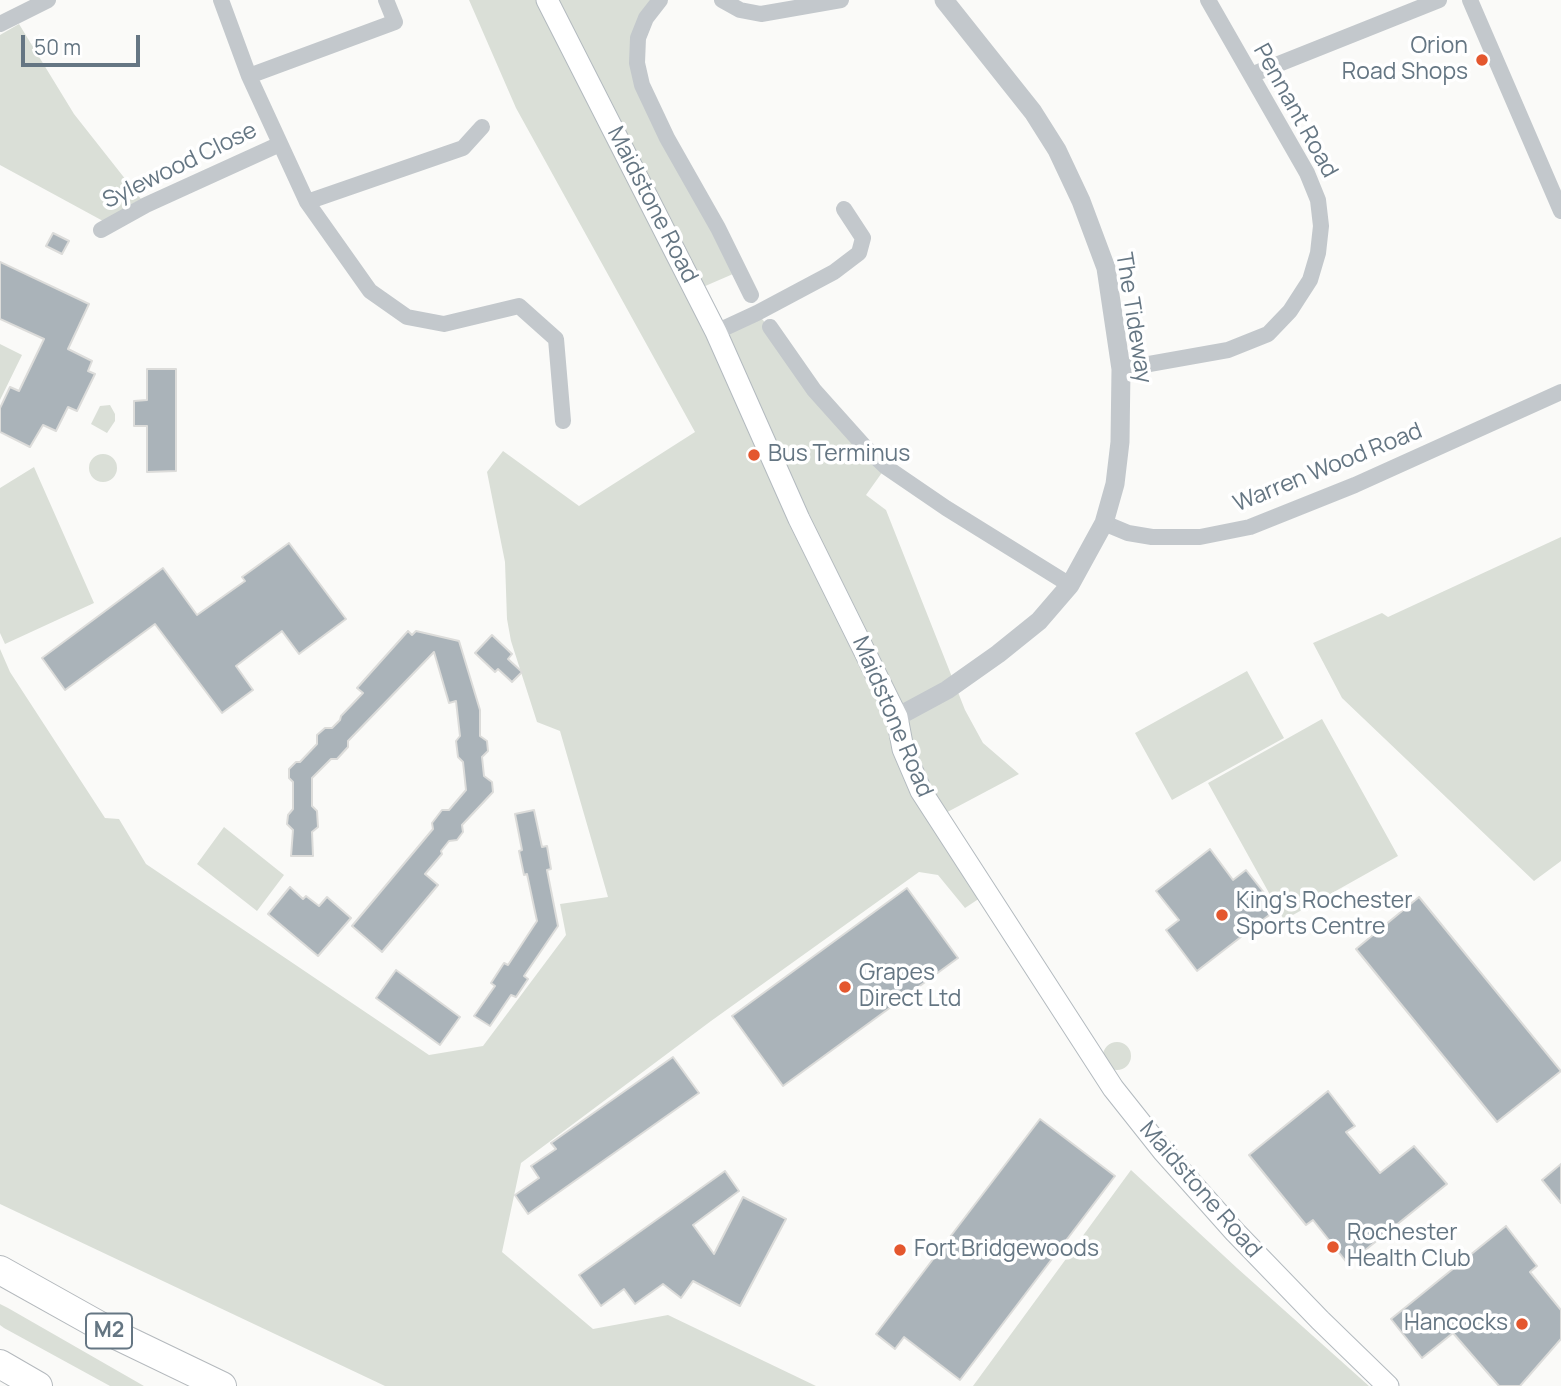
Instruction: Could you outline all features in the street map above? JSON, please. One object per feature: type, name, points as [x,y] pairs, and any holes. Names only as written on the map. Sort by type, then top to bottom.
[{"type":"highway","name":"M2","points":[[0,1270],[118,1336],[222,1386]]},
{"type":"highway","points":[[0,1364],[38,1386]]},
{"type":"main road","name":"Maidstone Road","points":[[547,0],[716,331],[799,519],[897,717],[903,750],[921,791],[1113,1088],[1163,1151],[1235,1232],[1388,1386]]},
{"type":"street","points":[[0,24],[48,0]]},
{"type":"street","points":[[221,0],[249,76],[307,202],[370,292],[407,317],[443,324],[519,306],[556,339],[563,421]]},
{"type":"street","points":[[249,76],[395,22],[386,0]]},
{"type":"street","name":"Maidstone Road","points":[[660,0],[646,18],[638,38],[637,63],[642,85],[667,138],[718,228],[751,295]]},
{"type":"street","points":[[722,0],[740,10],[761,14],[841,0]]},
{"type":"street","name":"The Tideway","points":[[897,717],[947,690],[998,654],[1039,621],[1070,585],[1104,523],[1115,484],[1120,442],[1121,369],[1106,268],[1082,201],[1062,160],[1033,112],[944,0]]},
{"type":"street","name":"Pennant Road","points":[[1121,369],[1228,350],[1268,334],[1290,311],[1310,280],[1318,253],[1321,226],[1318,200],[1307,173],[1208,0]]},
{"type":"street","points":[[1251,75],[1439,0]]},
{"type":"street","points":[[1470,0],[1561,211]]},
{"type":"street","points":[[307,202],[463,148],[482,127]]},
{"type":"street","name":"Sylewood Close","points":[[101,230],[146,205],[280,144]]},
{"type":"street","points":[[716,331],[757,313],[824,277],[859,253],[863,238],[844,209]]},
{"type":"street","points":[[770,327],[814,390],[886,467],[936,502],[1070,585]]},
{"type":"street","name":"Warren Wood Road","points":[[1104,523],[1134,535],[1167,538],[1212,536],[1250,527],[1355,485],[1561,392]]},
{"type":"shaded area","points":[[469,0],[660,0],[637,63],[740,271],[696,290],[716,331],[757,313],[886,467],[866,495],[886,510],[965,710],[983,743],[1019,774],[938,817],[986,894],[965,908],[938,875],[919,872],[711,1021],[521,1163],[502,1252],[593,1329],[668,1315],[816,1386],[385,1386],[0,1204],[0,649],[10,672],[105,818],[119,819],[146,864],[429,1055],[483,1046],[566,935],[560,904],[608,897],[560,731],[537,722],[511,641],[507,619],[505,562],[487,472],[503,451],[579,506],[695,432],[516,108]]},
{"type":"shaded area","points":[[19,24],[74,114],[141,199],[103,221],[0,165],[0,35]]},
{"type":"shaded area","points":[[0,344],[22,355],[0,400]]},
{"type":"shaded area","points":[[110,405],[115,421],[107,433],[91,424],[100,406]]},
{"type":"shaded area","points":[[103,454],[113,458],[117,468],[113,478],[103,482],[93,478],[89,468],[93,458]]},
{"type":"shaded area","points":[[34,467],[94,603],[5,644],[0,633],[0,488]]},
{"type":"shaded area","points":[[1561,537],[1561,861],[1534,881],[1342,698],[1313,643],[1382,613],[1388,617]]},
{"type":"shaded area","points":[[1247,671],[1284,738],[1172,800],[1135,733]]},
{"type":"shaded area","points":[[1322,719],[1398,856],[1284,920],[1208,783]]},
{"type":"shaded area","points":[[224,827],[284,875],[257,911],[197,864]]},
{"type":"shaded area","points":[[1117,1042],[1127,1046],[1131,1056],[1127,1066],[1117,1070],[1107,1066],[1103,1056],[1107,1046]]},
{"type":"shaded area","points":[[1131,1170],[1237,1268],[1369,1386],[973,1386]]},
{"type":"shaded area","points":[[0,1304],[144,1386],[110,1386],[4,1328],[0,1325]]},
{"type":"building","points":[[53,233],[69,241],[62,254],[46,246]]},
{"type":"building","points":[[0,262],[89,304],[68,349],[92,361],[88,371],[95,374],[77,411],[68,407],[56,431],[43,425],[30,447],[0,432],[0,408],[10,387],[19,391],[44,339],[0,319]]},
{"type":"building","points":[[147,369],[176,369],[176,471],[147,472],[147,426],[134,426],[134,401],[147,400]]},
{"type":"building","points":[[289,543],[346,619],[299,654],[282,631],[236,666],[253,690],[222,713],[155,624],[65,690],[42,658],[163,568],[197,615],[245,581],[242,577]]},
{"type":"building","points":[[408,631],[412,635],[416,631],[459,641],[480,710],[480,736],[487,741],[488,751],[482,757],[484,776],[492,782],[493,792],[462,825],[463,832],[457,840],[449,841],[425,874],[438,885],[382,952],[352,926],[433,829],[432,823],[442,810],[449,810],[466,790],[463,762],[458,757],[456,741],[460,736],[456,701],[449,703],[434,652],[348,741],[348,747],[337,759],[331,759],[312,778],[312,806],[317,811],[318,827],[312,832],[313,856],[291,856],[293,830],[287,824],[288,815],[293,809],[293,782],[289,778],[289,769],[296,762],[300,762],[317,744],[317,735],[325,728],[332,728],[340,720],[363,693],[357,688]]},
{"type":"building","points":[[492,635],[512,654],[508,659],[522,672],[512,682],[498,669],[495,672],[475,653]]},
{"type":"building","points":[[534,810],[542,847],[547,846],[551,869],[547,870],[558,926],[524,976],[528,979],[516,997],[511,995],[490,1026],[474,1016],[495,986],[491,983],[504,963],[508,965],[537,921],[519,851],[522,850],[515,814]]},
{"type":"building","name":"King's Rochester Sports Centre","points":[[1210,849],[1233,880],[1246,870],[1277,909],[1197,971],[1166,930],[1179,920],[1156,891]]},
{"type":"building","points":[[290,887],[303,899],[306,896],[319,906],[327,897],[351,918],[318,956],[268,914]]},
{"type":"building","name":"Grapes Direct Ltd","points":[[907,888],[958,958],[783,1086],[732,1016]]},
{"type":"building","points":[[1419,897],[1561,1071],[1497,1122],[1356,949]]},
{"type":"building","points":[[396,970],[460,1017],[440,1045],[376,998]]},
{"type":"building","points":[[673,1057],[699,1093],[528,1214],[515,1195],[539,1178],[531,1166],[556,1149],[551,1143]]},
{"type":"building","points":[[1328,1091],[1355,1126],[1346,1132],[1380,1173],[1414,1146],[1447,1184],[1348,1264],[1313,1220],[1306,1225],[1249,1155]]},
{"type":"building","points":[[1040,1119],[1115,1176],[960,1380],[904,1337],[895,1349],[876,1334]]},
{"type":"building","points":[[1561,1164],[1561,1203],[1542,1180]]},
{"type":"building","points":[[725,1171],[739,1191],[693,1225],[714,1254],[743,1197],[786,1219],[740,1306],[693,1281],[681,1298],[663,1284],[635,1304],[624,1289],[601,1306],[579,1275]]},
{"type":"building","points":[[1506,1226],[1537,1266],[1530,1272],[1561,1310],[1561,1339],[1520,1386],[1499,1386],[1453,1333],[1422,1358],[1391,1319]]},
{"type":"place","name":"Orion Road Shops","points":[[1482,60]]},
{"type":"place","name":"Bus Terminus","points":[[754,455]]},
{"type":"place","name":"King's Rochester Sports Centre","points":[[1222,915]]},
{"type":"place","name":"Grapes Direct Ltd","points":[[845,987]]},
{"type":"place","name":"Rochester Health Club","points":[[1333,1247]]},
{"type":"place","name":"Fort Bridgewoods","points":[[900,1250]]},
{"type":"place","name":"Hancocks","points":[[1522,1324]]}]
